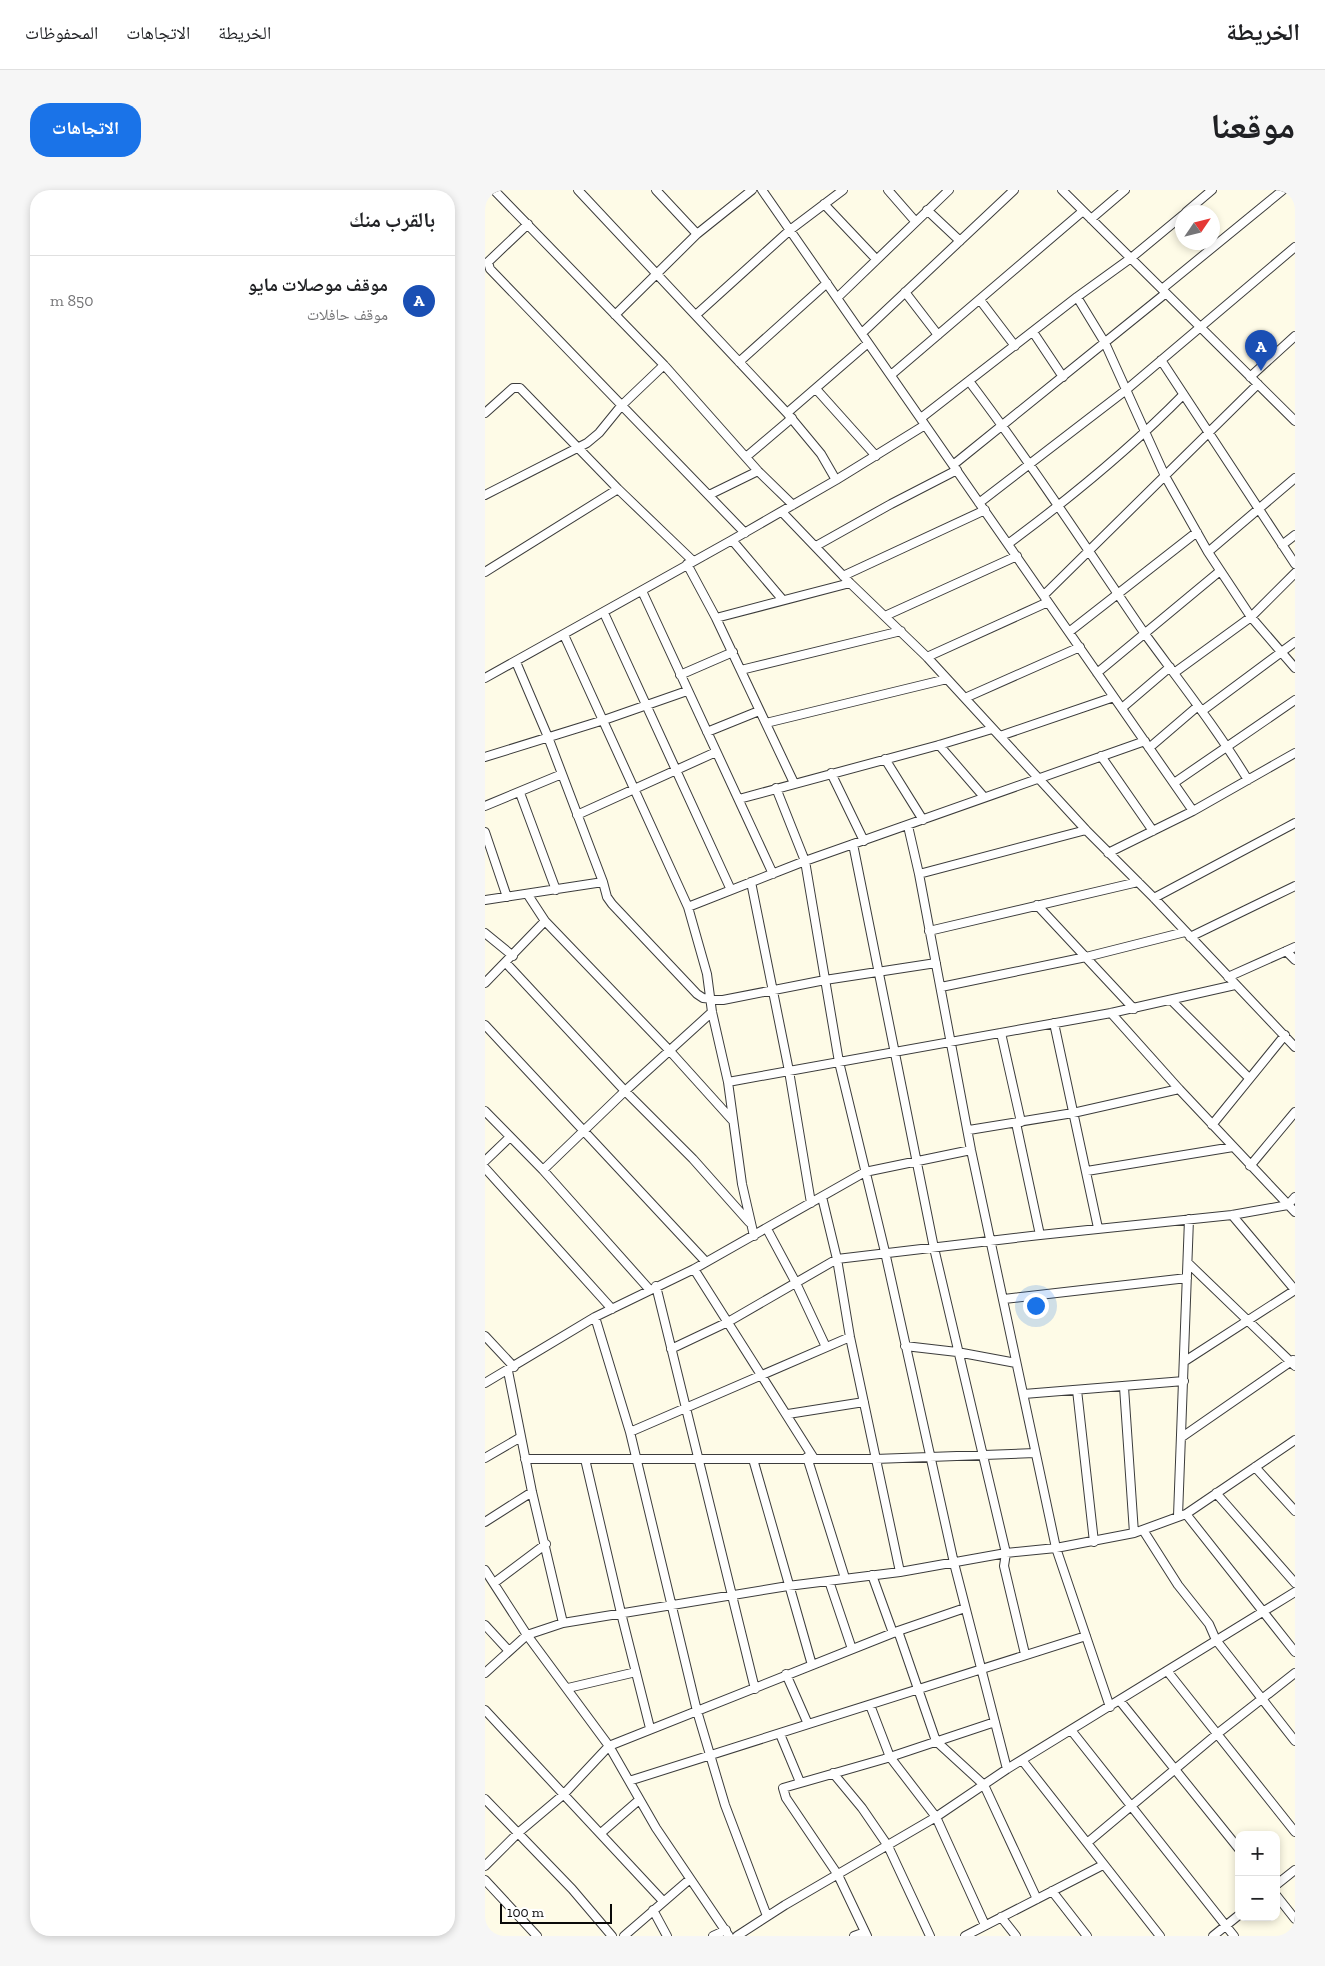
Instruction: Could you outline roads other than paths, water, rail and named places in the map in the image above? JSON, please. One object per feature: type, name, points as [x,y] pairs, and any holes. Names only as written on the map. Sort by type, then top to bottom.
[{"type":"street","points":[[494,190],[664,365],[758,471],[793,505]]},
{"type":"street","points":[[578,190],[697,314],[790,416],[821,454],[836,480]]},
{"type":"street","points":[[656,190],[697,234]]},
{"type":"street","points":[[615,315],[697,234],[752,190]]},
{"type":"street","points":[[763,190],[1193,810]]},
{"type":"street","points":[[697,314],[790,230],[843,190]]},
{"type":"street","points":[[888,190],[915,222]]},
{"type":"street","points":[[837,298],[949,190]]},
{"type":"street","points":[[861,333],[1014,190]]},
{"type":"street","points":[[1062,190],[1295,421]]},
{"type":"street","points":[[1091,219],[1125,190]]},
{"type":"street","points":[[1194,205],[1212,190]]},
{"type":"street","points":[[816,546],[955,468],[1003,426],[1105,343],[1283,190]]},
{"type":"street","points":[[824,204],[876,259]]},
{"type":"street","points":[[927,210],[960,241]]},
{"type":"street","points":[[891,375],[1083,211]]},
{"type":"street","points":[[485,678],[745,533],[876,456],[923,421],[969,381],[1077,297],[1131,258],[1175,222]]},
{"type":"street","points":[[528,224],[487,262],[487,265],[745,533]]},
{"type":"street","points":[[979,503],[1126,390],[1295,247]]},
{"type":"street","points":[[739,362],[827,283]]},
{"type":"street","points":[[905,292],[938,335]]},
{"type":"street","points":[[1077,297],[1105,343],[1165,476],[1208,552],[1251,616],[1295,668]]},
{"type":"street","points":[[979,300],[1015,346]]},
{"type":"street","points":[[1033,332],[1063,377]]},
{"type":"street","points":[[1250,377],[1295,336]]},
{"type":"street","points":[[746,457],[790,416],[816,388],[869,343]]},
{"type":"street","points":[[1161,360],[1207,433],[1295,564]]},
{"type":"street","points":[[485,495],[525,472],[579,448],[599,433],[621,406],[664,365]]},
{"type":"street","points":[[969,381],[1059,506],[1144,632],[1227,746],[1248,780]]},
{"type":"street","points":[[927,657],[1046,599],[1090,551],[1258,384]]},
{"type":"street","points":[[485,413],[517,387],[690,562],[794,783]]},
{"type":"street","points":[[816,388],[876,456]]},
{"type":"street","points":[[1008,544],[1059,506],[1146,433],[1183,395]]},
{"type":"street","points":[[709,495],[758,471]]},
{"type":"street","points":[[1208,552],[1295,478]]},
{"type":"street","points":[[485,571],[618,489]]},
{"type":"street","points":[[843,576],[985,510]]},
{"type":"street","points":[[781,512],[850,583],[927,657],[1086,830],[1154,898],[1295,1047]]},
{"type":"street","points":[[1069,632],[1197,532]]},
{"type":"street","points":[[1282,546],[1295,535]]},
{"type":"street","points":[[732,540],[782,599]]},
{"type":"street","points":[[885,616],[1017,556]]},
{"type":"street","points":[[1097,673],[1144,632],[1220,571]]},
{"type":"street","points":[[1122,708],[1172,670],[1251,616],[1295,573]]},
{"type":"street","points":[[717,618],[782,599],[850,583]]},
{"type":"street","points":[[642,591],[773,874]]},
{"type":"street","points":[[604,613],[731,890]]},
{"type":"street","points":[[741,670],[901,631]]},
{"type":"street","points":[[564,635],[688,907],[707,974],[713,1012],[729,1082],[733,1121],[750,1223],[754,1236]]},
{"type":"street","points":[[1149,748],[1200,709],[1295,642]]},
{"type":"street","points":[[965,698],[1080,647]]},
{"type":"street","points":[[680,675],[733,652]]},
{"type":"street","points":[[516,662],[548,737],[607,897],[697,994],[711,1000],[723,1000],[825,980],[936,963]]},
{"type":"street","points":[[766,723],[947,679]]},
{"type":"street","points":[[485,757],[647,706],[687,691]]},
{"type":"street","points":[[1000,736],[1114,697]]},
{"type":"street","points":[[1174,783],[1295,700]]},
{"type":"street","points":[[707,732],[759,711]]},
{"type":"street","points":[[739,799],[831,773],[939,746],[992,729]]},
{"type":"street","points":[[688,907],[805,861],[1145,741]]},
{"type":"street","points":[[939,746],[984,798]]},
{"type":"street","points":[[577,815],[716,752]]},
{"type":"street","points":[[1108,853],[1193,810],[1294,755]]},
{"type":"street","points":[[1101,756],[1153,831]]},
{"type":"street","points":[[885,759],[923,820]]},
{"type":"street","points":[[831,773],[864,841]]},
{"type":"street","points":[[485,806],[521,793],[562,774]]},
{"type":"street","points":[[776,788],[805,861],[839,1062],[885,1252],[954,1563],[1007,1769]]},
{"type":"street","points":[[521,793],[556,890]]},
{"type":"street","points":[[1154,898],[1295,823]]},
{"type":"street","points":[[908,826],[952,1042],[971,1150],[1035,1453],[1057,1548],[1110,1706]]},
{"type":"street","points":[[919,874],[1086,830]]},
{"type":"street","points":[[485,832],[507,897]]},
{"type":"street","points":[[853,844],[933,1248],[983,1455],[1005,1553],[1004,1566],[1025,1654]]},
{"type":"street","points":[[485,900],[528,895],[603,882]]},
{"type":"street","points":[[751,882],[789,1072],[811,1203]]},
{"type":"street","points":[[929,931],[1138,882]]},
{"type":"street","points":[[941,988],[1188,935],[1295,886]]},
{"type":"street","points":[[528,895],[545,921],[669,1050],[733,1121]]},
{"type":"street","points":[[1037,905],[1134,1009]]},
{"type":"street","points":[[485,983],[545,921]]},
{"type":"street","points":[[485,933],[513,956]]},
{"type":"street","points":[[1227,977],[1295,947]]},
{"type":"street","points":[[1286,951],[1295,960]]},
{"type":"street","points":[[506,963],[625,1091],[693,1159],[750,1223]]},
{"type":"street","points":[[729,1082],[1134,1009],[1235,985]]},
{"type":"street","points":[[1171,1000],[1249,1078]]},
{"type":"street","points":[[543,1170],[669,1050],[713,1012]]},
{"type":"street","points":[[1111,1013],[1212,1125],[1295,1212]]},
{"type":"street","points":[[1054,1023],[1098,1228]]},
{"type":"street","points":[[485,1025],[706,1262]]},
{"type":"street","points":[[1001,1033],[1040,1235]]},
{"type":"street","points":[[1212,1125],[1285,1036]]},
{"type":"street","points":[[969,1130],[1019,1123],[1179,1089]]},
{"type":"street","points":[[485,1111],[653,1288],[687,1406],[755,1689]]},
{"type":"street","points":[[1250,1166],[1295,1112]]},
{"type":"street","points":[[485,1161],[510,1137]]},
{"type":"street","points":[[1087,1171],[1233,1147]]},
{"type":"street","points":[[485,1383],[595,1317],[694,1269],[865,1172],[971,1150]]},
{"type":"street","points":[[485,1168],[612,1309]]},
{"type":"street","points":[[822,1197],[837,1259],[850,1337],[900,1572]]},
{"type":"street","points":[[671,1349],[728,1322],[837,1259],[1098,1228],[1232,1215],[1288,1205],[1295,1197]]},
{"type":"street","points":[[1185,1361],[1250,1321],[1295,1290],[1232,1215]]},
{"type":"street","points":[[1189,1219],[1182,1437],[1182,1515],[1264,1612],[1295,1652]]},
{"type":"street","points":[[767,1229],[796,1283],[826,1347]]},
{"type":"street","points":[[1182,1437],[1294,1362],[1188,1263]]},
{"type":"street","points":[[694,1269],[788,1414],[810,1457],[845,1578]]},
{"type":"street","points":[[1004,1299],[1187,1278]]},
{"type":"street","points":[[595,1317],[630,1432],[697,1711],[725,1805],[767,1916]]},
{"type":"street","points":[[485,1336],[511,1369],[525,1459],[563,1623]]},
{"type":"street","points":[[630,1432],[850,1337]]},
{"type":"street","points":[[905,1346],[957,1352],[1016,1364]]},
{"type":"street","points":[[1023,1394],[1184,1381]]},
{"type":"street","points":[[1124,1387],[1134,1533]]},
{"type":"street","points":[[1077,1390],[1094,1542]]},
{"type":"street","points":[[788,1414],[864,1402]]},
{"type":"street","points":[[485,1458],[521,1437]]},
{"type":"street","points":[[485,1672],[527,1635],[563,1623],[788,1586],[900,1572],[1005,1553],[1057,1548],[1134,1533],[1182,1515],[1295,1440]]},
{"type":"street","points":[[525,1459],[636,1458],[699,1460],[810,1457],[875,1459],[931,1455],[1035,1453]]},
{"type":"street","points":[[585,1459],[650,1728]]},
{"type":"street","points":[[753,1459],[812,1665]]},
{"type":"street","points":[[1255,1467],[1295,1512]]},
{"type":"street","points":[[485,1522],[532,1492]]},
{"type":"street","points":[[1216,1493],[1295,1583]]},
{"type":"street","points":[[1143,1530],[1178,1585],[1209,1624],[1216,1640],[1295,1740]]},
{"type":"street","points":[[494,1583],[546,1544]]},
{"type":"street","points":[[485,1570],[527,1635],[569,1688],[609,1746],[639,1800],[727,1933],[713,1936]]},
{"type":"street","points":[[872,1575],[919,1687],[936,1742],[984,1785],[1037,1899]]},
{"type":"street","points":[[829,1581],[852,1649]]},
{"type":"street","points":[[737,1936],[767,1916],[936,1817],[1007,1769],[1168,1672],[1295,1592]]},
{"type":"street","points":[[485,1866],[517,1832],[563,1795],[609,1746],[650,1728],[755,1689],[786,1674],[895,1632],[965,1608]]},
{"type":"street","points":[[485,1626],[509,1651]]},
{"type":"street","points":[[629,1781],[870,1705],[919,1687],[1086,1636]]},
{"type":"street","points":[[569,1688],[637,1672]]},
{"type":"street","points":[[1168,1672],[1295,1832]]},
{"type":"street","points":[[1087,1843],[1217,1734],[1295,1673]]},
{"type":"street","points":[[786,1674],[808,1724]]},
{"type":"street","points":[[1120,1701],[1235,1844]]},
{"type":"street","points":[[870,1705],[890,1757],[936,1817],[985,1925]]},
{"type":"street","points":[[485,1710],[663,1901]]},
{"type":"street","points":[[854,1936],[866,1934],[837,1875],[783,1792],[785,1786],[890,1757],[995,1722]]},
{"type":"street","points":[[1071,1730],[1234,1936]]},
{"type":"street","points":[[780,1734],[800,1782]]},
{"type":"street","points":[[1022,1760],[1160,1936]]},
{"type":"street","points":[[833,1773],[863,1808],[888,1846],[930,1936]]},
{"type":"street","points":[[485,1799],[583,1901],[612,1936]]},
{"type":"street","points":[[601,1833],[639,1800]]},
{"type":"street","points":[[965,1936],[1103,1865]]},
{"type":"street","points":[[1280,1881],[1295,1870]]},
{"type":"street","points":[[624,1936],[690,1879]]},
{"type":"street","points":[[485,1880],[537,1936]]},
{"type":"street","points":[[1052,1891],[1087,1936]]},
{"type":"street","points":[[1280,1901],[1295,1919]]},
{"type":"street","points":[[653,1910],[667,1936]]},
{"type":"street","points":[[1001,1917],[1016,1936]]},
{"type":"street","points":[[1213,1936],[1235,1918]]},
{"type":"place","name":"موقف موصلات مايو","points":[[1261,371]]}]
